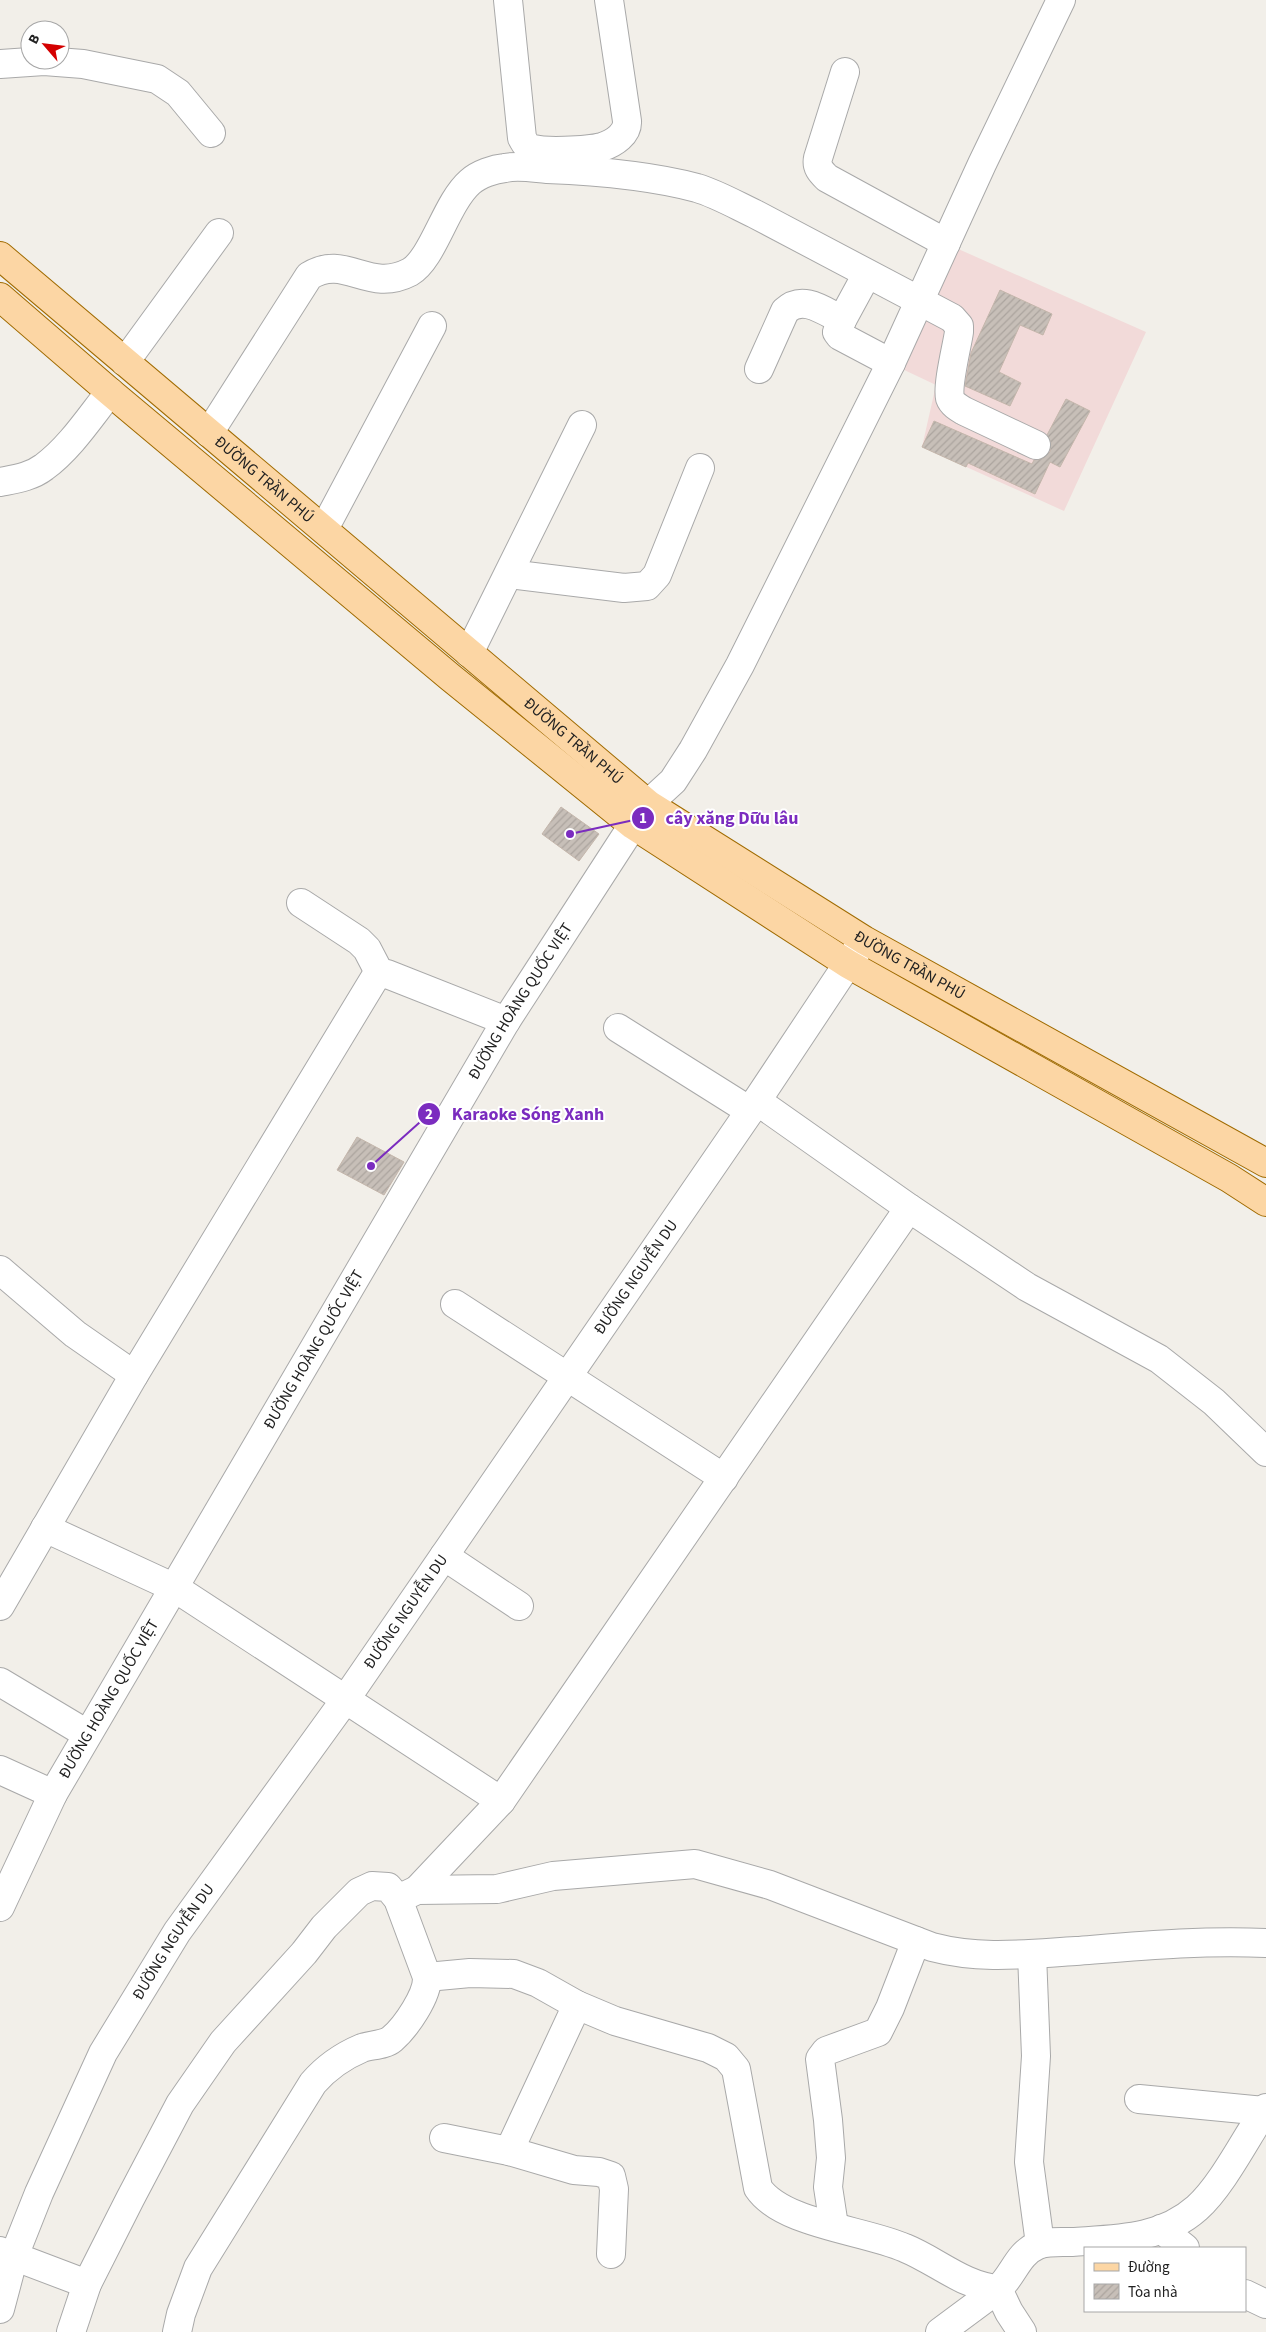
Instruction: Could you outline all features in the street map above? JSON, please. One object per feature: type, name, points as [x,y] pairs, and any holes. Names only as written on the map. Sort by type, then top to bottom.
[{"type":"main road","name":"ĐƯỜNG TRẦN PHÚ","points":[[0,256],[469,653],[641,814],[1266,1163]]},
{"type":"main road","name":"ĐƯỜNG TRẦN PHÚ","points":[[0,297],[110,392],[450,677],[848,964],[1229,1178],[1266,1202]]},
{"type":"street","points":[[508,0],[524,142],[529,148],[544,152],[604,160],[722,198],[952,318],[959,326],[950,398],[956,406],[1036,445]]},
{"type":"street","points":[[209,433],[309,276],[320,270],[335,268],[379,280],[395,278],[412,271],[424,257],[452,204],[471,181],[492,171],[507,167],[604,160],[627,126],[609,0]]},
{"type":"street","name":"ĐƯỜNG HOÀNG QUỐC VIỆT","points":[[0,1907],[53,1794],[87,1734],[175,1588],[506,1021],[641,814],[673,780],[693,750],[740,664],[891,363],[1061,0]]},
{"type":"street","points":[[0,64],[44,61],[83,64],[124,70],[158,79],[178,93],[212,132]]},
{"type":"street","points":[[845,72],[818,158],[818,166],[821,173],[946,243]]},
{"type":"street","points":[[125,362],[219,233]]},
{"type":"street","points":[[867,274],[837,332],[840,336],[891,363]]},
{"type":"street","points":[[760,369],[785,311],[791,306],[811,304],[842,320]]},
{"type":"street","points":[[324,529],[432,326]]},
{"type":"street","points":[[0,482],[25,477],[44,467],[68,443],[110,392]]},
{"type":"street","points":[[469,653],[582,425]]},
{"type":"street","points":[[509,574],[624,588],[648,586],[657,575],[700,468]]},
{"type":"street","points":[[301,903],[367,948],[380,974]]},
{"type":"street","name":"ĐƯỜNG NGUYỄN DU","points":[[0,2310],[7,2254],[39,2193],[103,2053],[177,1932],[345,1700],[754,1106],[864,940]]},
{"type":"street","points":[[0,1606],[134,1375],[373,980],[380,974],[387,974],[506,1021]]},
{"type":"street","points":[[618,1028],[754,1106],[1027,1287],[1159,1358],[1214,1402],[1266,1452]]},
{"type":"street","points":[[408,1894],[501,1801],[909,1208]]},
{"type":"street","points":[[0,1270],[75,1334],[134,1375]]},
{"type":"street","points":[[455,1304],[724,1478]]},
{"type":"street","points":[[45,1528],[175,1588],[501,1801]]},
{"type":"street","points":[[444,1556],[519,1606]]},
{"type":"street","points":[[0,1682],[87,1734]]},
{"type":"street","points":[[0,1770],[53,1794]]},
{"type":"street","points":[[71,2332],[88,2284],[180,2104],[223,2042],[304,1953],[324,1927],[359,1892],[372,1886],[388,1887],[408,1894],[497,1889],[553,1876],[695,1864],[770,1885],[916,1941],[959,1954],[1032,1954],[1157,1945],[1266,1943]]},
{"type":"street","points":[[177,2332],[181,2314],[198,2268],[313,2083],[327,2067],[362,2048],[390,2040],[417,2006],[428,1986],[408,1894]]},
{"type":"street","points":[[834,2226],[828,2187],[831,2158],[828,2120],[819,2066],[820,2059],[826,2051],[878,2032],[890,2008],[916,1941]]},
{"type":"street","points":[[1032,1954],[1036,2056],[1029,2162],[1040,2244]]},
{"type":"street","points":[[427,1977],[470,1973],[514,1974],[538,1983],[577,2005],[615,2021],[708,2048],[726,2057],[736,2069],[740,2083],[758,2188],[764,2198],[782,2210],[904,2247],[968,2282],[982,2288],[998,2289]]},
{"type":"street","points":[[509,2152],[577,2005]]},
{"type":"street","points":[[940,2332],[998,2289],[1007,2281],[1016,2263],[1026,2252],[1040,2244],[1135,2238],[1161,2229],[1185,2217],[1198,2208],[1208,2196],[1265,2109],[1139,2099]]},
{"type":"street","points":[[444,2138],[509,2152],[574,2170],[599,2172],[611,2176],[614,2189],[611,2254]]},
{"type":"street","points":[[1161,2229],[1183,2247]]},
{"type":"street","points":[[7,2254],[88,2284]]},
{"type":"street","points":[[998,2289],[1009,2312],[1022,2332]]},
{"type":"street","points":[[1246,2294],[1266,2304]]},
{"type":"shaded area","points":[[956,248],[1146,332],[1064,511],[922,447],[936,385],[900,368]]},
{"type":"building","points":[[1000,290],[1052,314],[1043,335],[1020,325],[999,372],[1021,383],[1010,406],[965,386],[971,353]]},
{"type":"building","points":[[1066,399],[1090,411],[1060,467],[1050,462],[1035,494],[968,463],[966,467],[922,447],[934,421],[1032,464],[1034,460],[1044,458],[1050,452],[1051,443],[1047,435]]},
{"type":"building","points":[[561,807],[599,834],[579,861],[542,834]]},
{"type":"building","points":[[357,1137],[404,1162],[384,1195],[337,1170]]},
{"type":"place","name":"cây xăng Dữu lâu","points":[[570,834]]},
{"type":"place","name":"Karaoke Sóng Xanh","points":[[371,1166]]}]
